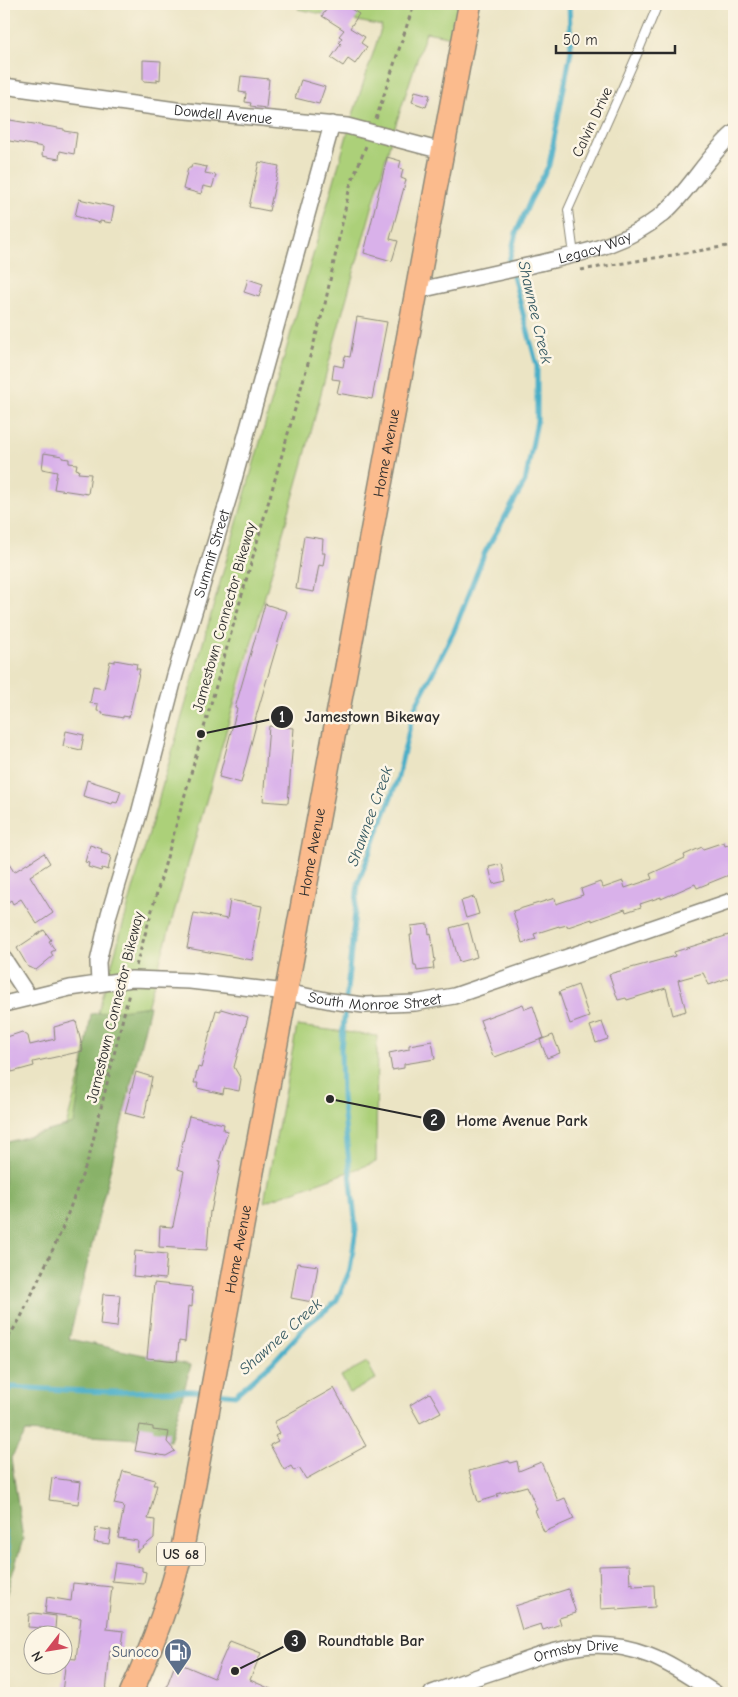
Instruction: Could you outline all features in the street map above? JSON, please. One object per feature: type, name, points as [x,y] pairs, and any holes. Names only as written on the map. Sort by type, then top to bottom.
[{"type":"main road","name":"Home Avenue","points":[[131,1693],[148,1658],[176,1574],[470,4]]},
{"type":"street","name":"Dowdell Avenue","points":[[4,86],[176,110],[347,126],[442,151]]},
{"type":"street","name":"Summit Street","points":[[99,983],[98,962],[109,914],[139,814],[175,675],[231,490],[332,124]]},
{"type":"street","name":"Legacy Way","points":[[415,291],[600,249],[630,236],[665,212],[734,133]]},
{"type":"street","name":"South Monroe Street","points":[[4,1004],[28,997],[99,983],[132,979],[190,980],[286,992],[364,1005],[400,1005],[436,1000],[454,996],[734,900]]},
{"type":"street","points":[[4,959],[28,997]]},
{"type":"street","name":"Ormsby Drive","points":[[432,1693],[552,1651],[589,1645],[616,1646],[647,1654],[676,1668],[715,1693]]},
{"type":"lane","name":"Calvin Drive","points":[[574,255],[568,210],[658,4]]},
{"type":"path","name":"Jamestown Connector Bikeway","points":[[4,1344],[20,1319],[62,1232],[89,1157],[132,979],[325,304],[350,186],[371,132],[414,4]]},
{"type":"path","points":[[576,270],[593,269],[734,245]]},
{"type":"green space","points":[[301,4],[470,4],[463,39],[426,32],[393,133],[334,343],[303,463],[135,1049],[52,1177],[351,121],[382,26],[298,9]]},
{"type":"green space","points":[[150,1006],[69,1339],[191,1365],[170,1441],[26,1432],[11,1458],[23,1539],[4,1602],[4,1143],[74,1124],[91,1014]]},
{"type":"green space","points":[[297,1026],[377,1036],[376,1162],[264,1202]]},
{"type":"green space","points":[[367,1362],[376,1379],[350,1393],[341,1376]]},
{"type":"building","points":[[330,4],[343,4],[359,14],[350,28],[365,37],[361,43],[367,47],[355,64],[348,59],[343,66],[331,58],[341,44],[339,42],[342,38],[339,36],[344,30],[322,16]]},
{"type":"building","points":[[143,60],[161,61],[160,80],[157,79],[157,82],[143,81]]},
{"type":"building","points":[[241,76],[269,79],[266,108],[250,106],[251,103],[245,102],[246,93],[239,92]]},
{"type":"building","points":[[301,80],[325,87],[319,104],[295,98]]},
{"type":"building","points":[[415,91],[430,95],[426,107],[412,102]]},
{"type":"building","points":[[4,119],[77,133],[74,154],[60,151],[59,159],[42,156],[43,147],[4,140]]},
{"type":"building","points":[[387,157],[401,161],[399,168],[403,169],[401,178],[406,180],[390,239],[398,241],[392,261],[364,253]]},
{"type":"building","points":[[259,162],[279,166],[269,211],[249,207]]},
{"type":"building","points":[[192,164],[207,167],[205,173],[216,175],[212,188],[203,186],[201,194],[183,189],[188,168],[191,168]]},
{"type":"building","points":[[79,199],[114,207],[111,223],[100,221],[100,223],[75,216]]},
{"type":"building","points":[[248,279],[263,284],[259,297],[244,292]]},
{"type":"building","points":[[357,317],[387,322],[372,399],[337,393],[340,380],[332,379],[334,365],[343,367],[345,356],[350,357]]},
{"type":"building","points":[[44,453],[69,459],[69,463],[77,464],[76,469],[79,470],[78,473],[91,474],[88,494],[54,489],[57,472],[42,469]]},
{"type":"building","points":[[304,536],[323,539],[322,553],[325,553],[323,566],[319,565],[314,592],[296,589]]},
{"type":"building","points":[[265,604],[287,611],[255,720],[257,721],[241,783],[219,777],[237,709],[235,708]]},
{"type":"building","points":[[115,660],[137,664],[136,669],[140,669],[129,717],[123,716],[123,718],[102,714],[103,712],[97,711],[98,704],[90,703],[93,687],[104,689],[110,661],[115,662]]},
{"type":"building","points":[[269,726],[294,728],[288,803],[263,801]]},
{"type":"building","points":[[66,731],[84,735],[81,750],[63,746]]},
{"type":"building","points":[[87,780],[121,791],[117,803],[113,802],[112,804],[83,796]]},
{"type":"building","points":[[724,842],[725,846],[734,843],[734,873],[697,888],[695,884],[661,899],[661,897],[640,904],[641,907],[626,912],[625,909],[592,921],[592,919],[568,927],[567,925],[559,926],[534,934],[536,939],[522,943],[513,911],[555,898],[556,904],[583,895],[581,889],[600,882],[603,888],[623,881],[625,888],[652,879],[650,874],[685,858],[684,855],[702,847],[703,849]]},
{"type":"building","points":[[90,845],[102,849],[101,853],[111,856],[108,870],[102,868],[101,871],[88,867],[89,863],[85,862]]},
{"type":"building","points":[[44,853],[50,863],[30,876],[53,913],[37,924],[21,899],[13,904],[11,900],[4,905],[4,856],[14,872]]},
{"type":"building","points":[[502,864],[506,881],[493,884],[489,867]]},
{"type":"building","points":[[474,897],[479,914],[466,918],[461,901]]},
{"type":"building","points":[[230,900],[262,906],[252,960],[187,948],[194,913],[227,919]]},
{"type":"building","points":[[468,923],[477,957],[459,962],[450,928]]},
{"type":"building","points":[[428,924],[435,961],[433,962],[434,969],[417,971],[416,965],[414,965],[410,935],[412,935],[411,926]]},
{"type":"building","points":[[44,930],[55,950],[51,952],[53,956],[36,970],[28,967],[17,948]]},
{"type":"building","points":[[732,934],[734,941],[734,976],[709,985],[703,973],[678,980],[686,1011],[673,1015],[666,988],[627,1000],[626,998],[618,1000],[609,974],[675,956],[674,952]]},
{"type":"building","points":[[578,985],[589,1017],[570,1024],[559,992]]},
{"type":"building","points":[[523,1004],[525,1009],[533,1006],[544,1038],[495,1057],[493,1056],[480,1020]]},
{"type":"building","points":[[221,1009],[248,1017],[234,1067],[241,1079],[239,1091],[224,1088],[223,1094],[197,1088],[198,1083],[194,1083],[198,1067],[201,1068],[216,1010],[221,1011]]},
{"type":"building","points":[[76,1021],[83,1051],[33,1062],[34,1066],[12,1072],[4,1048],[4,1038],[22,1032],[28,1036],[30,1045],[55,1039],[54,1027]]},
{"type":"building","points":[[602,1022],[608,1039],[596,1043],[590,1026]]},
{"type":"building","points":[[553,1035],[560,1053],[547,1058],[540,1040]]},
{"type":"building","points":[[432,1041],[435,1059],[404,1064],[404,1068],[392,1070],[389,1053],[409,1049],[409,1045]]},
{"type":"building","points":[[136,1072],[152,1077],[144,1118],[125,1113]]},
{"type":"building","points":[[189,1116],[224,1124],[223,1130],[228,1131],[219,1161],[221,1161],[210,1211],[207,1250],[159,1247],[160,1226],[173,1226],[184,1171],[178,1169]]},
{"type":"building","points":[[135,1251],[167,1254],[165,1279],[133,1276]]},
{"type":"building","points":[[297,1263],[318,1266],[312,1302],[291,1298]]},
{"type":"building","points":[[154,1283],[192,1287],[192,1307],[188,1306],[185,1342],[179,1341],[177,1361],[147,1358]]},
{"type":"building","points":[[103,1294],[120,1295],[117,1327],[100,1325]]},
{"type":"building","points":[[334,1388],[366,1446],[306,1479],[299,1468],[294,1471],[291,1466],[284,1470],[270,1445],[278,1441],[275,1436],[280,1433],[274,1422]]},
{"type":"building","points":[[430,1393],[441,1412],[420,1423],[410,1405]]},
{"type":"building","points":[[140,1425],[153,1427],[153,1430],[169,1432],[167,1442],[175,1451],[166,1456],[135,1451]]},
{"type":"building","points":[[509,1461],[510,1463],[517,1461],[519,1471],[541,1462],[558,1501],[565,1498],[574,1519],[544,1532],[527,1486],[497,1494],[498,1496],[478,1502],[469,1471]]},
{"type":"building","points":[[123,1471],[155,1480],[153,1485],[157,1485],[148,1519],[155,1520],[154,1538],[137,1552],[138,1541],[118,1538],[124,1506],[114,1504]]},
{"type":"building","points":[[52,1478],[81,1482],[78,1504],[49,1500]]},
{"type":"building","points":[[96,1528],[111,1530],[109,1544],[94,1542]]},
{"type":"building","points":[[115,1563],[142,1567],[142,1571],[146,1572],[144,1584],[112,1581]]},
{"type":"building","points":[[629,1565],[630,1584],[633,1583],[633,1586],[654,1585],[655,1607],[617,1610],[617,1608],[601,1609],[599,1566]]},
{"type":"building","points":[[73,1583],[112,1587],[107,1629],[124,1631],[121,1652],[110,1650],[106,1693],[62,1693],[64,1674],[72,1674],[72,1659],[76,1659],[81,1618],[45,1613],[47,1597],[71,1601]]},
{"type":"building","points":[[568,1589],[576,1613],[559,1618],[561,1624],[543,1630],[541,1624],[522,1630],[515,1606]]},
{"type":"building","points":[[29,1614],[56,1616],[55,1624],[28,1624]]},
{"type":"building","points":[[230,1641],[261,1653],[250,1680],[280,1693],[164,1693],[176,1662],[214,1678]]},
{"type":"waterway","name":"Shawnee Creek","points":[[217,1393],[235,1395],[272,1363],[307,1325],[336,1302],[350,1270],[356,1229],[342,1097],[341,1049],[358,883],[397,781],[414,709],[454,631],[485,552],[525,482],[537,421],[537,366],[509,261],[516,233],[549,165],[571,51],[569,4]]},
{"type":"waterway","name":"Shawnee Creek","points":[[4,1396],[12,1387],[107,1392],[206,1392]]},
{"type":"waterway","name":"Shawnee Creek","points":[[4,1530],[9,1560],[4,1574]]},
{"type":"place","name":"Jamestown Bikeway","points":[[201,734]]},
{"type":"place","name":"Home Avenue Park","points":[[330,1099]]},
{"type":"place","name":"Roundtable Bar","points":[[235,1671]]},
{"type":"place","name":"Sunoco","points":[[178,1676]]}]
